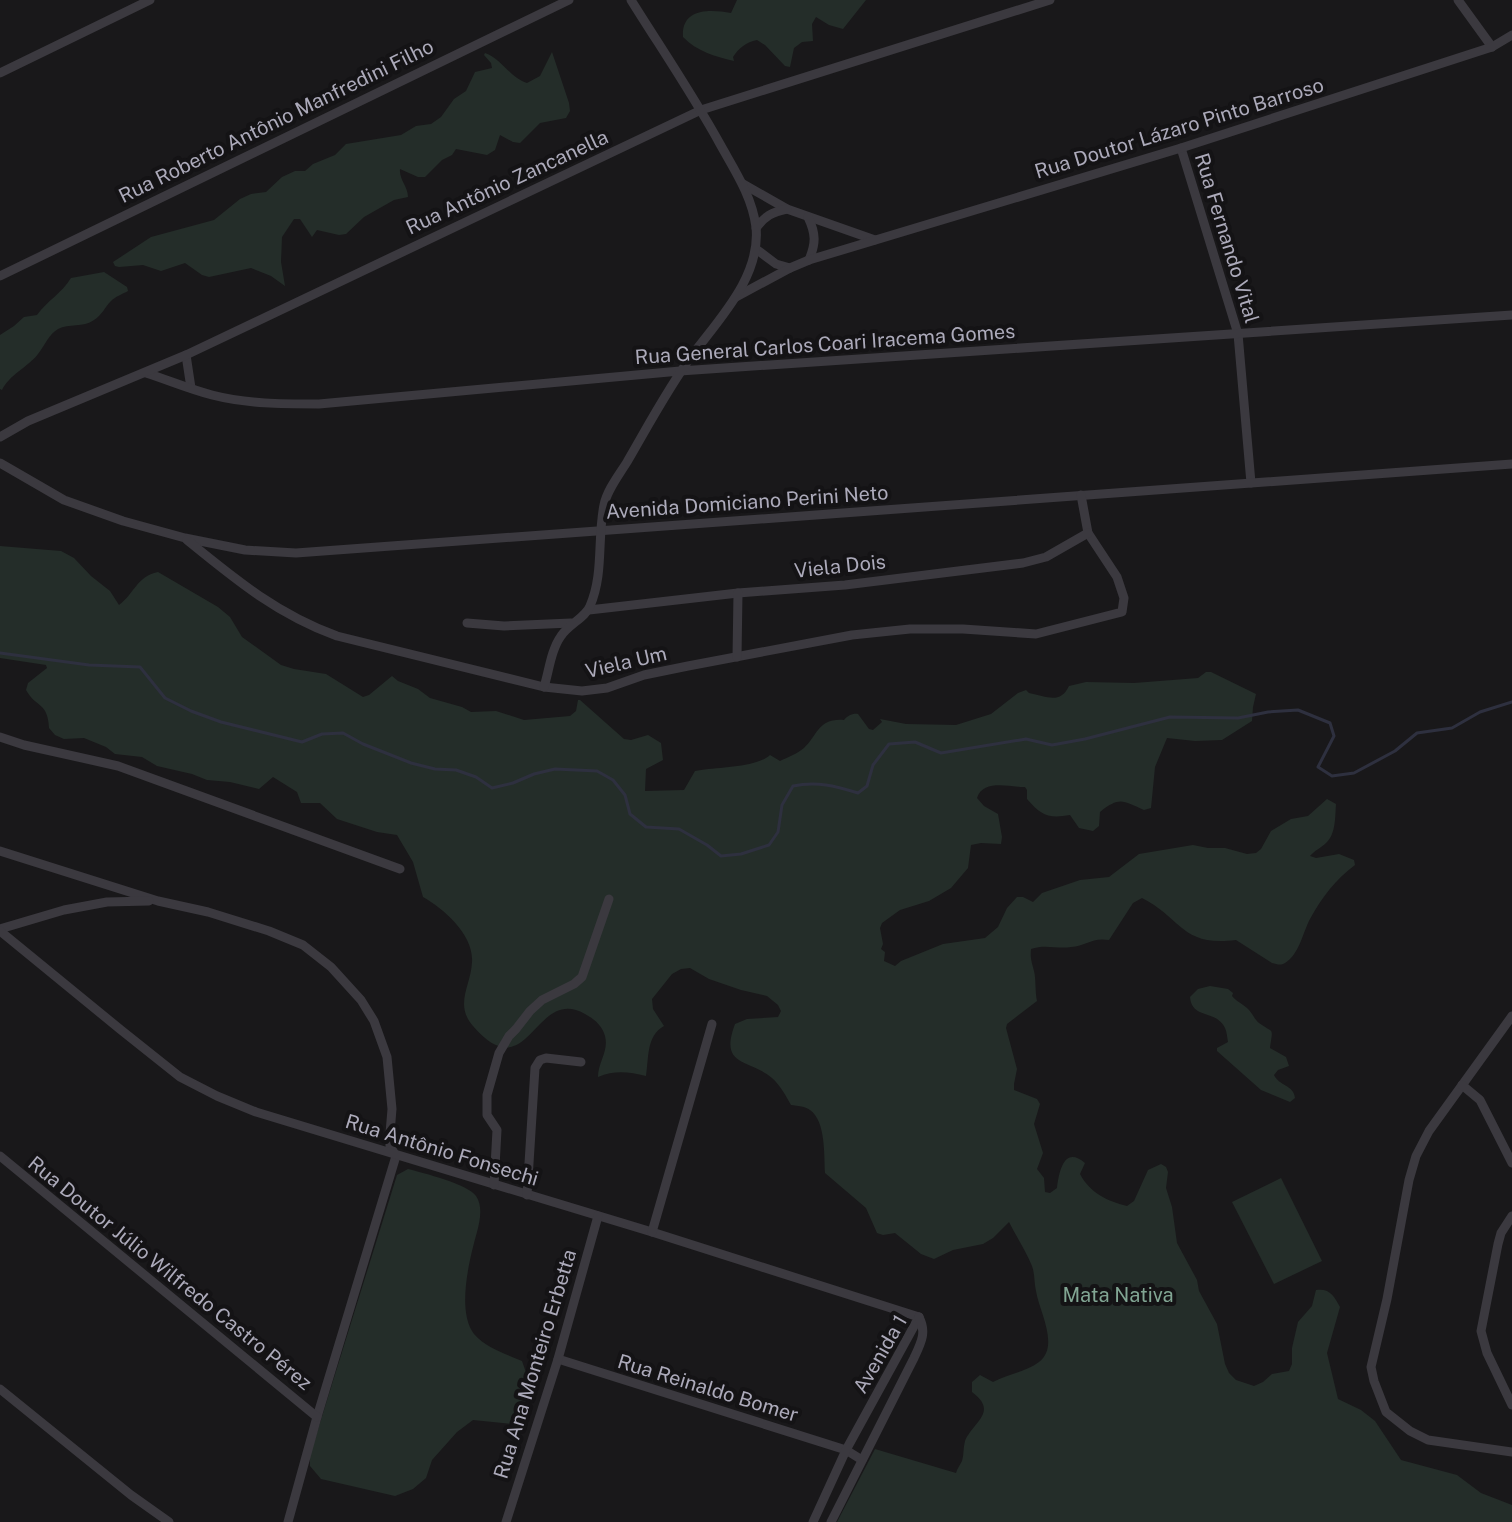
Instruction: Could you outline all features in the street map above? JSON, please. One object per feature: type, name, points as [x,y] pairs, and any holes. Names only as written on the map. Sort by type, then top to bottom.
[{"type":"street","points":[[0,73],[150,0]]},
{"type":"street","name":"Rua Roberto Antônio Manfredini Filho","points":[[0,276],[569,0]]},
{"type":"street","name":"Rua Doutor Lázaro Pinto Barroso","points":[[589,610],[600,570],[599,531],[605,500],[680,371],[736,297],[756,249],[752,205],[743,184],[701,110],[631,0]]},
{"type":"street","name":"Rua Antônio Zancanella","points":[[0,437],[28,421],[186,355],[701,110],[1047,0]]},
{"type":"street","points":[[1458,0],[1492,47]]},
{"type":"street","name":"Rua Doutor Lázaro Pinto Barroso","points":[[736,297],[809,260],[1181,148],[1492,47],[1512,35]]},
{"type":"street","name":"Rua Fernando Vital","points":[[1181,148],[1238,334],[1251,483]]},
{"type":"street","points":[[743,184],[787,209],[876,240]]},
{"type":"street","points":[[756,228],[765,216],[787,209]]},
{"type":"street","points":[[808,217],[815,233],[815,245],[809,260]]},
{"type":"street","points":[[756,249],[776,264],[790,268]]},
{"type":"street","name":"Rua General Carlos Coari Iracema Gomes","points":[[146,373],[211,395],[268,404],[319,404],[680,371],[1512,315]]},
{"type":"street","points":[[186,355],[191,388]]},
{"type":"street","name":"Avenida Domiciano Perini Neto","points":[[0,463],[64,500],[123,521],[245,550],[296,553],[1512,464]]},
{"type":"street","points":[[1081,495],[1088,533]]},
{"type":"street","name":"Viela Um","points":[[185,538],[262,599],[314,628],[544,687],[582,691],[607,688],[644,675],[852,635],[910,629],[1036,634],[1122,612],[1124,598],[1117,577],[1088,533]]},
{"type":"street","name":"Viela Dois","points":[[589,610],[738,593],[845,585],[1023,563],[1046,557],[1088,533]]},
{"type":"street","points":[[737,657],[738,593]]},
{"type":"street","points":[[544,687],[560,637],[571,623],[589,610]]},
{"type":"street","points":[[467,623],[504,626],[571,623]]},
{"type":"street","points":[[0,737],[118,766],[400,869]]},
{"type":"street","points":[[0,851],[158,901],[208,912],[303,945],[331,967],[361,1000],[374,1021],[387,1057],[392,1109],[390,1146],[396,1156],[288,1522]]},
{"type":"street","points":[[494,1185],[497,1130],[487,1115],[487,1095],[499,1053],[509,1036],[542,1000],[582,977],[609,899]]},
{"type":"street","points":[[0,930],[78,907],[107,902],[158,901]]},
{"type":"street","name":"Rua Antônio Fonsechi","points":[[0,930],[180,1077],[217,1096],[256,1112],[919,1317]]},
{"type":"street","points":[[1512,1016],[1429,1131],[1412,1168],[1371,1367],[1386,1412],[1410,1431],[1428,1440],[1512,1452]]},
{"type":"street","points":[[652,1232],[712,1024]]},
{"type":"street","points":[[527,1195],[535,1068],[540,1060],[546,1058],[581,1062]]},
{"type":"street","points":[[1462,1085],[1480,1100],[1512,1163]]},
{"type":"street","name":"Rua Doutor Júlio Wilfredo Castro Pérez","points":[[0,1156],[317,1417]]},
{"type":"street","name":"Rua Ana Monteiro Erbetta","points":[[506,1522],[558,1359],[598,1216]]},
{"type":"street","points":[[1512,1216],[1498,1244],[1481,1331],[1484,1347],[1512,1405]]},
{"type":"street","points":[[1498,1244],[1512,1234]]},
{"type":"street","name":"Avenida 1","points":[[813,1522],[846,1450],[919,1317]]},
{"type":"street","name":"Avenida 1","points":[[831,1522],[922,1340],[924,1326],[919,1317]]},
{"type":"street","name":"Rua Reinaldo Bomer","points":[[558,1359],[846,1450],[862,1460]]},
{"type":"street","points":[[0,1389],[169,1522]]},
{"type":"green space","points":[[737,0],[866,0],[843,29],[816,17],[812,24],[813,41],[802,42],[794,48],[790,67],[757,40],[740,48],[733,57],[734,61],[700,50],[683,37],[687,20],[692,16],[706,11],[731,13]]},
{"type":"green space","points":[[552,52],[569,103],[570,111],[566,118],[540,123],[520,143],[500,135],[495,150],[487,155],[456,149],[425,177],[400,169],[408,197],[394,200],[364,217],[346,234],[317,230],[312,237],[300,219],[294,219],[282,237],[281,262],[285,286],[251,268],[209,277],[185,263],[161,271],[143,265],[119,267],[113,262],[151,237],[214,220],[240,199],[266,192],[282,177],[295,171],[305,171],[313,164],[335,155],[346,144],[401,135],[416,126],[431,124],[441,117],[454,99],[466,91],[475,72],[492,68],[485,53],[527,83],[540,76]]},
{"type":"green space","points":[[104,272],[127,287],[128,291],[113,300],[90,322],[55,331],[34,359],[0,389],[0,335],[24,317],[37,315],[71,278]]},
{"type":"green space","name":"Mata Nativa","points":[[0,546],[61,551],[74,558],[110,591],[119,605],[140,581],[158,572],[218,607],[230,617],[242,637],[281,665],[326,674],[363,697],[392,676],[430,698],[471,712],[496,711],[524,720],[570,716],[576,711],[580,700],[624,739],[648,735],[661,743],[663,760],[646,769],[645,791],[684,790],[695,771],[745,765],[770,755],[780,761],[804,748],[824,725],[854,714],[858,714],[873,730],[882,722],[880,719],[906,724],[956,725],[991,714],[1026,690],[1057,697],[1069,686],[1086,682],[1134,683],[1198,678],[1206,672],[1256,694],[1252,721],[1222,740],[1167,738],[1155,767],[1151,808],[1144,810],[1117,802],[1100,812],[1099,826],[1093,831],[1079,828],[1070,815],[1050,816],[1041,812],[1027,799],[1025,787],[997,785],[985,788],[977,798],[998,814],[1001,844],[971,845],[968,868],[951,888],[929,901],[900,910],[882,923],[884,961],[895,966],[943,944],[985,938],[998,927],[1007,908],[1017,897],[1033,902],[1042,893],[1080,880],[1109,877],[1139,854],[1193,845],[1256,853],[1271,831],[1291,819],[1308,816],[1327,799],[1336,804],[1332,835],[1310,856],[1316,858],[1339,854],[1354,860],[1355,865],[1325,896],[1310,919],[1294,955],[1283,964],[1272,963],[1236,940],[1218,941],[1193,935],[1142,898],[1133,903],[1109,940],[1071,947],[1031,949],[1037,1001],[1006,1028],[1017,1069],[1014,1090],[1037,1099],[1040,1104],[1034,1124],[1043,1153],[1037,1169],[1044,1178],[1045,1192],[1050,1193],[1057,1188],[1067,1159],[1078,1158],[1085,1163],[1080,1174],[1094,1191],[1127,1206],[1134,1201],[1148,1170],[1161,1164],[1166,1167],[1166,1188],[1177,1243],[1217,1324],[1225,1364],[1236,1380],[1254,1386],[1272,1374],[1289,1371],[1298,1322],[1312,1306],[1316,1290],[1328,1292],[1340,1307],[1327,1353],[1338,1399],[1375,1421],[1401,1460],[1457,1475],[1481,1493],[1512,1505],[1512,1522],[837,1522],[875,1449],[956,1473],[962,1461],[965,1441],[984,1411],[980,1399],[972,1392],[972,1382],[980,1375],[993,1382],[1034,1365],[1045,1355],[1048,1338],[1033,1269],[1009,1222],[983,1244],[953,1250],[934,1259],[921,1254],[895,1233],[877,1233],[866,1208],[825,1173],[823,1139],[815,1115],[806,1108],[791,1105],[772,1078],[733,1055],[731,1038],[735,1024],[747,1019],[778,1017],[781,1011],[778,1005],[767,996],[709,979],[690,968],[672,974],[652,999],[653,1009],[664,1026],[651,1041],[646,1076],[622,1072],[598,1077],[606,1047],[604,1032],[585,1014],[568,1009],[554,1013],[520,1043],[507,1047],[492,1043],[473,1026],[465,1010],[472,962],[468,942],[440,908],[423,897],[413,862],[397,835],[337,819],[320,803],[301,803],[297,792],[273,777],[259,789],[207,780],[157,766],[142,757],[115,754],[84,738],[64,739],[55,735],[49,728],[44,709],[26,690],[28,683],[47,668],[46,665],[0,658]]},
{"type":"green space","points":[[1210,986],[1228,989],[1257,1021],[1271,1031],[1270,1048],[1286,1057],[1289,1066],[1274,1075],[1294,1094],[1295,1098],[1290,1102],[1261,1090],[1217,1051],[1228,1042],[1225,1028],[1216,1018],[1195,1009],[1190,997],[1198,989]]},
{"type":"green space","points":[[408,1169],[455,1183],[476,1196],[480,1214],[465,1298],[469,1324],[484,1343],[522,1361],[531,1387],[513,1424],[473,1420],[457,1432],[432,1460],[426,1478],[413,1489],[395,1496],[321,1479],[310,1466],[310,1455],[397,1175]]},
{"type":"green space","points":[[1281,1178],[1322,1261],[1274,1284],[1232,1202]]},
{"type":"waterway","points":[[0,653],[89,665],[140,667],[165,698],[221,722],[302,742],[322,734],[343,733],[411,763],[456,770],[476,777],[492,788],[555,769],[597,771],[613,780],[625,795],[630,814],[646,827],[679,829],[721,856],[741,854],[769,845],[778,832],[782,805],[793,786],[826,785],[858,793],[867,786],[873,765],[889,744],[915,742],[941,753],[1026,739],[1052,745],[1170,717],[1238,718],[1298,710],[1330,723],[1334,736],[1318,767],[1332,776],[1354,773],[1395,751],[1417,733],[1452,728],[1480,712],[1512,702]]}]
